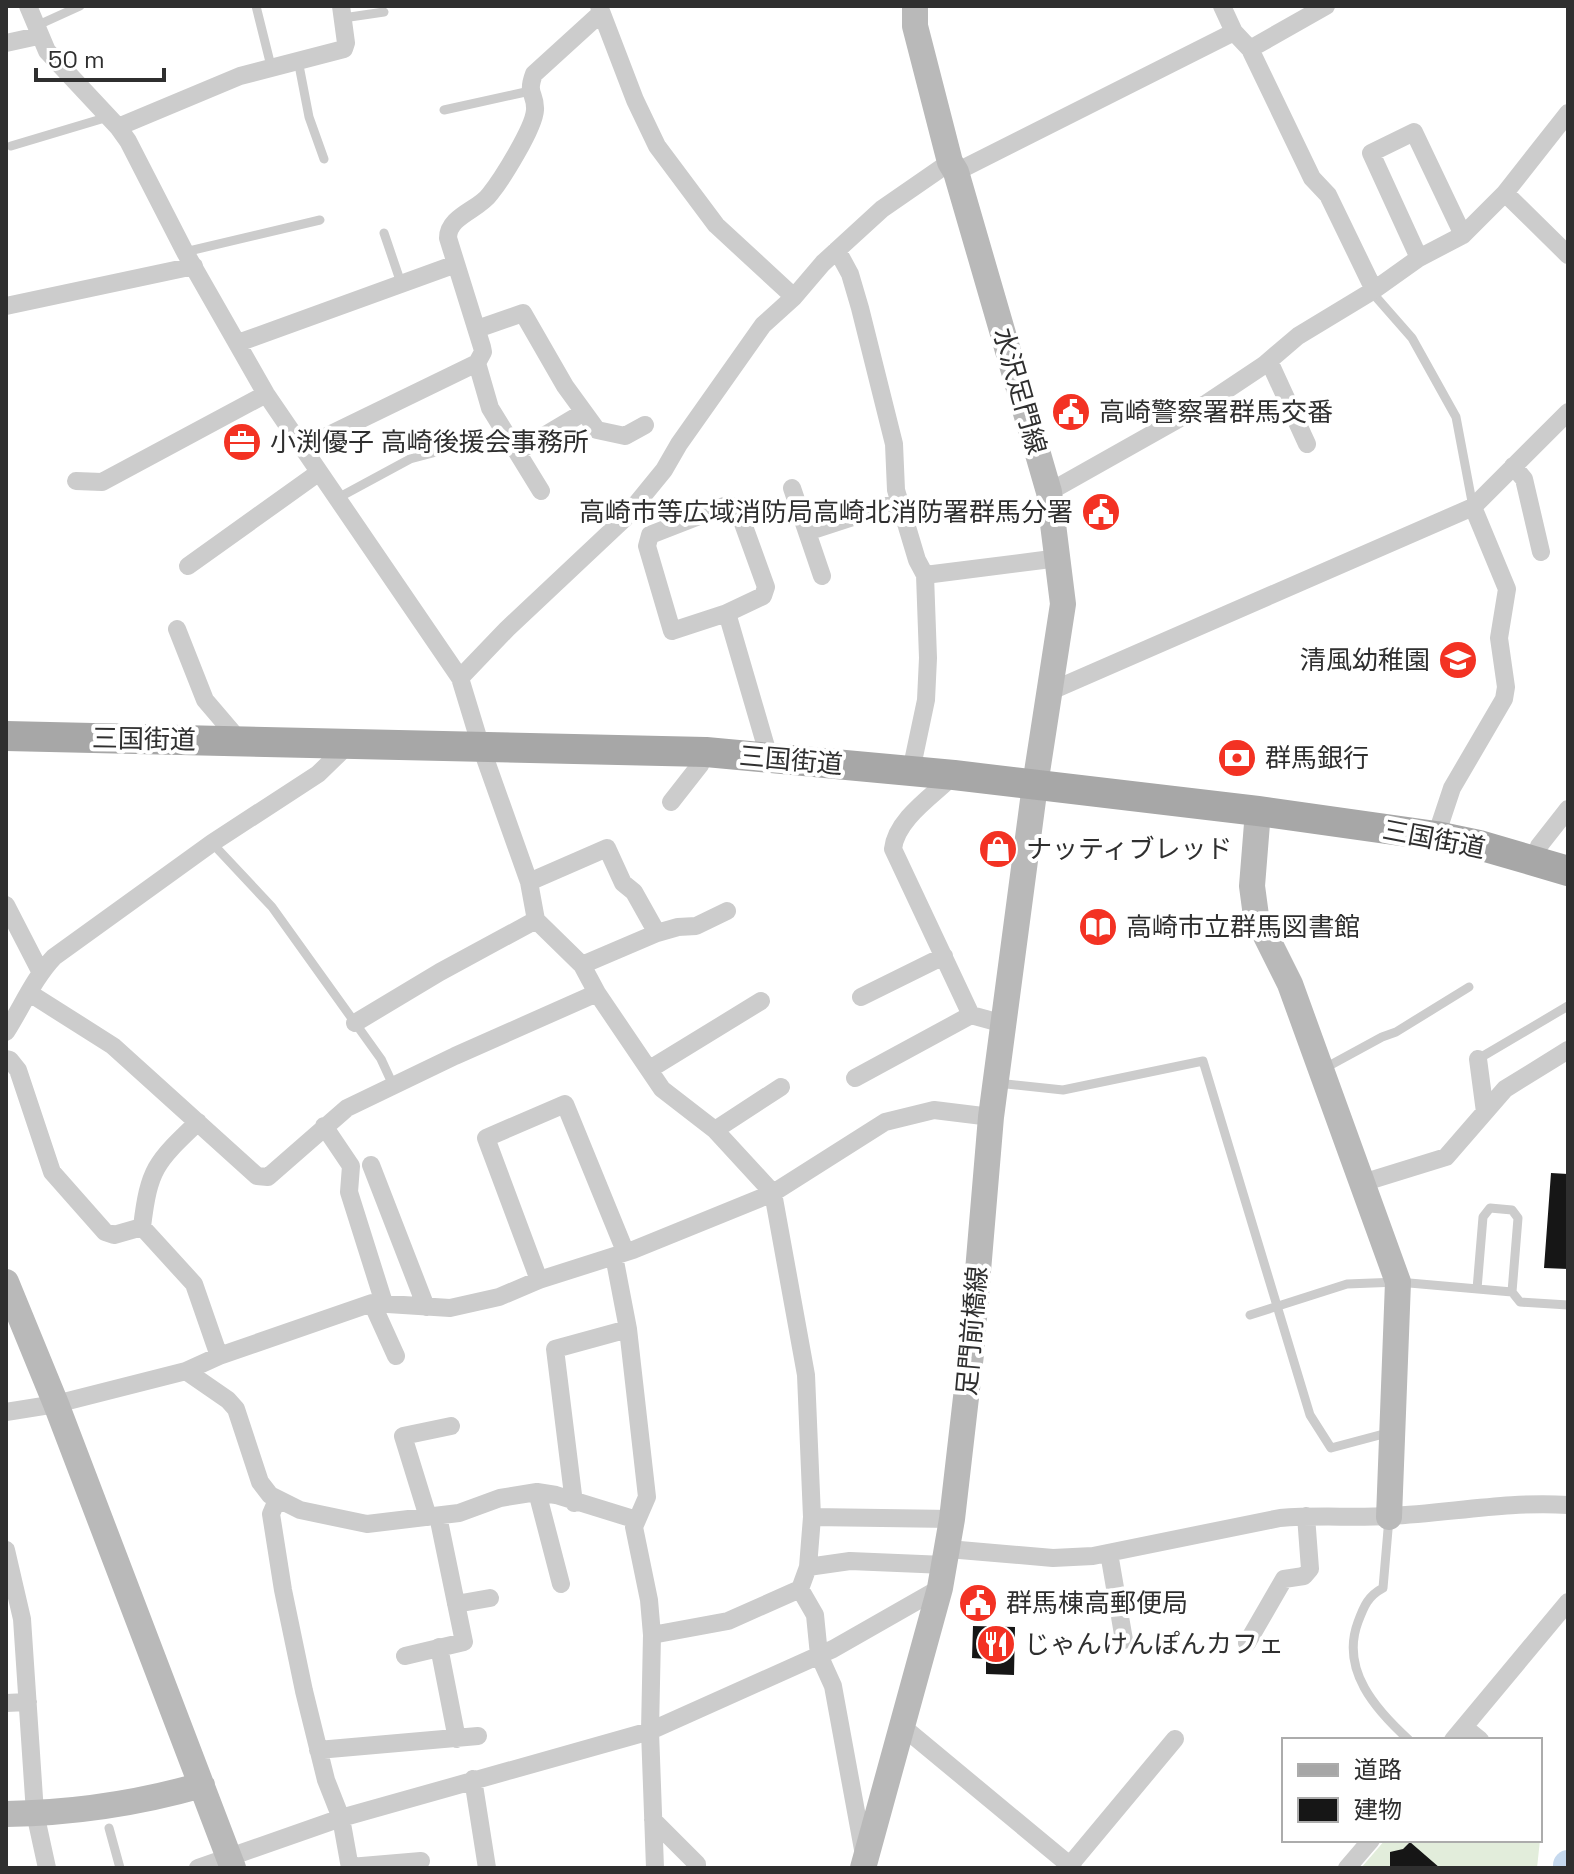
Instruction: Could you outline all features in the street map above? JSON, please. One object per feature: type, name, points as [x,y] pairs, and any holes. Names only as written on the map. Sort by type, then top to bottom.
[{"type":"main road","name":"水沢足門線","points":[[915,6],[915,26],[953,167],[1049,492],[1063,604],[1035,785]]},
{"type":"main road","name":"三国街道","points":[[6,736],[706,752],[769,757],[954,775],[1258,811],[1436,836],[1568,871]]},
{"type":"main road","name":"足門前橋線","points":[[866,1866],[945,1568],[971,1354],[991,1117],[1035,785]]},
{"type":"main road","points":[[1258,811],[1252,886],[1256,916],[1290,984],[1398,1282],[1389,1517]]},
{"type":"main road","points":[[6,1282],[56,1404],[231,1863]]},
{"type":"main road","points":[[6,1814],[157,1798],[202,1785]]},
{"type":"street","points":[[28,6],[47,51],[113,122],[266,394],[460,678],[529,882],[536,920],[582,965],[597,993],[662,1089],[715,1130],[773,1193],[806,1375],[812,1517],[808,1567],[800,1589],[728,1621],[652,1635]]},
{"type":"street","points":[[1222,6],[1234,32],[1250,49],[1312,178],[1328,195],[1374,290]]},
{"type":"street","points":[[1250,49],[1326,6]]},
{"type":"street","points":[[302,448],[477,363],[483,352],[448,230],[485,201],[515,158],[535,110],[530,91],[534,74],[600,9],[635,100],[657,146],[716,225],[794,297]]},
{"type":"street","points":[[113,122],[271,66],[344,49],[342,12]]},
{"type":"street","points":[[6,43],[37,31]]},
{"type":"street","points":[[460,678],[507,629],[624,519],[664,470],[763,325],[882,209],[953,167],[1234,32]]},
{"type":"street","points":[[1049,492],[1207,403],[1269,361],[1298,336],[1374,290],[1419,258],[1463,235],[1505,193],[1568,113]]},
{"type":"street","points":[[1419,258],[1371,153],[1414,132],[1463,235]]},
{"type":"street","points":[[1505,193],[1568,255]]},
{"type":"street","points":[[837,250],[850,274],[860,308],[894,444],[896,490],[917,560],[925,575],[926,700],[911,771]]},
{"type":"street","points":[[6,306],[189,259]]},
{"type":"street","points":[[238,343],[456,264]]},
{"type":"street","points":[[477,329],[523,313],[565,386],[597,430],[625,436],[645,425]]},
{"type":"street","points":[[1269,361],[1307,444]]},
{"type":"street","points":[[477,363],[490,408],[541,491]]},
{"type":"street","points":[[76,481],[102,482],[266,394]]},
{"type":"street","points":[[517,452],[584,412]]},
{"type":"street","points":[[1051,691],[1473,507],[1568,412]]},
{"type":"street","points":[[1513,466],[1524,479],[1541,552]]},
{"type":"street","points":[[188,566],[318,473]]},
{"type":"street","points":[[792,488],[822,576]]},
{"type":"street","points":[[807,532],[899,502]]},
{"type":"street","points":[[727,505],[737,507],[766,587],[763,596],[727,613],[672,631],[647,546],[650,535],[727,505]]},
{"type":"street","points":[[1436,836],[1452,788],[1504,699],[1506,687],[1499,638],[1507,589],[1473,507]]},
{"type":"street","points":[[925,575],[1059,558]]},
{"type":"street","points":[[727,613],[769,757]]},
{"type":"street","points":[[177,629],[205,700],[240,741]]},
{"type":"street","points":[[6,1032],[31,994],[40,971],[54,957],[212,843],[318,774],[349,744]]},
{"type":"street","points":[[671,802],[700,765],[706,752]]},
{"type":"street","points":[[954,775],[904,823],[894,840],[893,849],[971,1015]]},
{"type":"street","points":[[1534,861],[1539,846],[1568,809]]},
{"type":"street","points":[[529,882],[607,848],[623,883],[634,892],[657,933]]},
{"type":"street","points":[[6,905],[40,971]]},
{"type":"street","points":[[582,965],[657,933],[696,926],[727,911]]},
{"type":"street","points":[[355,1023],[536,920]]},
{"type":"street","points":[[861,997],[944,956]]},
{"type":"street","points":[[31,994],[113,1046],[257,1176],[268,1177],[347,1108],[597,993]]},
{"type":"street","points":[[650,1069],[761,1001]]},
{"type":"street","points":[[855,1078],[971,1015],[1004,1024]]},
{"type":"street","points":[[1362,1183],[1446,1157],[1505,1089],[1568,1050]]},
{"type":"street","points":[[6,1059],[18,1070],[52,1172],[105,1232],[114,1235],[142,1227]]},
{"type":"street","points":[[1478,1059],[1485,1112]]},
{"type":"street","points":[[715,1130],[781,1087]]},
{"type":"street","points":[[539,1280],[486,1138],[565,1104],[620,1253],[647,1497],[634,1527],[649,1600],[652,1635],[650,1731],[655,1868]]},
{"type":"street","points":[[6,1412],[56,1404],[186,1371],[219,1356],[378,1303],[450,1308],[499,1297],[690,1228],[773,1193],[885,1122],[934,1110],[991,1117]]},
{"type":"street","points":[[198,1122],[153,1171],[146,1194],[142,1227],[194,1284],[219,1356]]},
{"type":"street","points":[[324,1126],[351,1166],[349,1192],[378,1303],[396,1356]]},
{"type":"street","points":[[371,1165],[426,1307]]},
{"type":"street","points":[[574,1503],[555,1349],[628,1329]]},
{"type":"street","points":[[186,1371],[236,1409],[260,1482],[277,1500],[300,1510],[367,1524],[459,1513],[500,1498],[537,1492],[637,1520]]},
{"type":"street","points":[[405,1656],[464,1642],[433,1516],[403,1436],[451,1426]]},
{"type":"street","points":[[537,1492],[561,1584]]},
{"type":"street","points":[[277,1500],[271,1514],[283,1590],[318,1750],[341,1818],[350,1868],[421,1861]]},
{"type":"street","points":[[808,1567],[850,1561],[945,1568],[1109,1553],[1280,1518],[1389,1517],[1535,1503],[1568,1505]]},
{"type":"street","points":[[1247,1643],[1284,1579],[1304,1576],[1310,1569],[1306,1516]]},
{"type":"street","points":[[812,1517],[952,1519]]},
{"type":"street","points":[[6,1550],[22,1619],[35,1813],[47,1868]]},
{"type":"street","points":[[1109,1553],[1124,1640]]},
{"type":"street","points":[[198,1868],[231,1863],[341,1818],[650,1731],[819,1655],[945,1568]]},
{"type":"street","points":[[800,1589],[815,1615],[819,1655],[833,1686],[866,1866]]},
{"type":"street","points":[[456,1604],[490,1598]]},
{"type":"street","points":[[1459,1733],[1568,1602]]},
{"type":"street","points":[[439,1647],[457,1739]]},
{"type":"street","points":[[6,1703],[28,1702]]},
{"type":"street","points":[[903,1727],[1071,1866],[1175,1739]]},
{"type":"street","points":[[318,1750],[478,1736]]},
{"type":"street","points":[[473,1779],[487,1868]]},
{"type":"street","points":[[653,1820],[697,1864],[697,1868]]},
{"type":"street","points":[[1347,1868],[1369,1842]]},
{"type":"lane","points":[[37,31],[80,6]]},
{"type":"lane","points":[[256,6],[271,66]]},
{"type":"lane","points":[[342,12],[384,12]]},
{"type":"lane","points":[[298,60],[309,117],[324,159]]},
{"type":"lane","points":[[444,110],[530,91]]},
{"type":"lane","points":[[11,146],[113,122]]},
{"type":"lane","points":[[189,259],[320,220]]},
{"type":"lane","points":[[384,233],[401,283]]},
{"type":"lane","points":[[1374,290],[1376,297],[1412,338],[1456,417],[1473,507]]},
{"type":"lane","points":[[336,499],[410,459],[475,437]]},
{"type":"lane","points":[[212,843],[272,907],[381,1059],[393,1085]]},
{"type":"lane","points":[[1322,1070],[1396,1032],[1469,987]]},
{"type":"lane","points":[[1478,1059],[1568,1006]]},
{"type":"lane","points":[[997,1083],[1063,1090],[1203,1061],[1310,1415],[1331,1448],[1394,1431]]},
{"type":"lane","points":[[1477,1289],[1483,1217],[1490,1208],[1512,1210],[1518,1218],[1512,1292],[1520,1302],[1568,1305]]},
{"type":"lane","points":[[1250,1315],[1347,1284],[1398,1282],[1512,1292]]},
{"type":"lane","points":[[1389,1517],[1383,1588],[1370,1595],[1356,1627],[1356,1674],[1380,1712],[1407,1738]]},
{"type":"lane","points":[[109,1828],[120,1868]]},
{"type":"green space","points":[[1383,1842],[1540,1842],[1537,1868],[1361,1868]]},
{"type":"building","points":[[1551,1173],[1568,1174],[1568,1269],[1544,1268]]},
{"type":"building","points":[[973,1626],[1015,1627],[1014,1675],[986,1674],[986,1659],[972,1658]]},
{"type":"building","points":[[1410,1842],[1440,1868],[1390,1868],[1390,1852],[1403,1849]]},
{"type":"place","name":"高崎警察署群馬交番","points":[[1071,412]]},
{"type":"place","name":"小渕優子 高崎後援会事務所","points":[[242,442]]},
{"type":"place","name":"高崎市等広域消防局高崎北消防署群馬分署","points":[[1101,512]]},
{"type":"place","name":"清風幼稚園","points":[[1458,660]]},
{"type":"place","name":"群馬銀行","points":[[1237,758]]},
{"type":"place","name":"ナッティブレッド","points":[[998,849]]},
{"type":"place","name":"高崎市立群馬図書館","points":[[1098,927]]},
{"type":"place","name":"群馬棟高郵便局","points":[[978,1603]]},
{"type":"place","name":"じゃんけんぽんカフェ","points":[[996,1644]]}]
